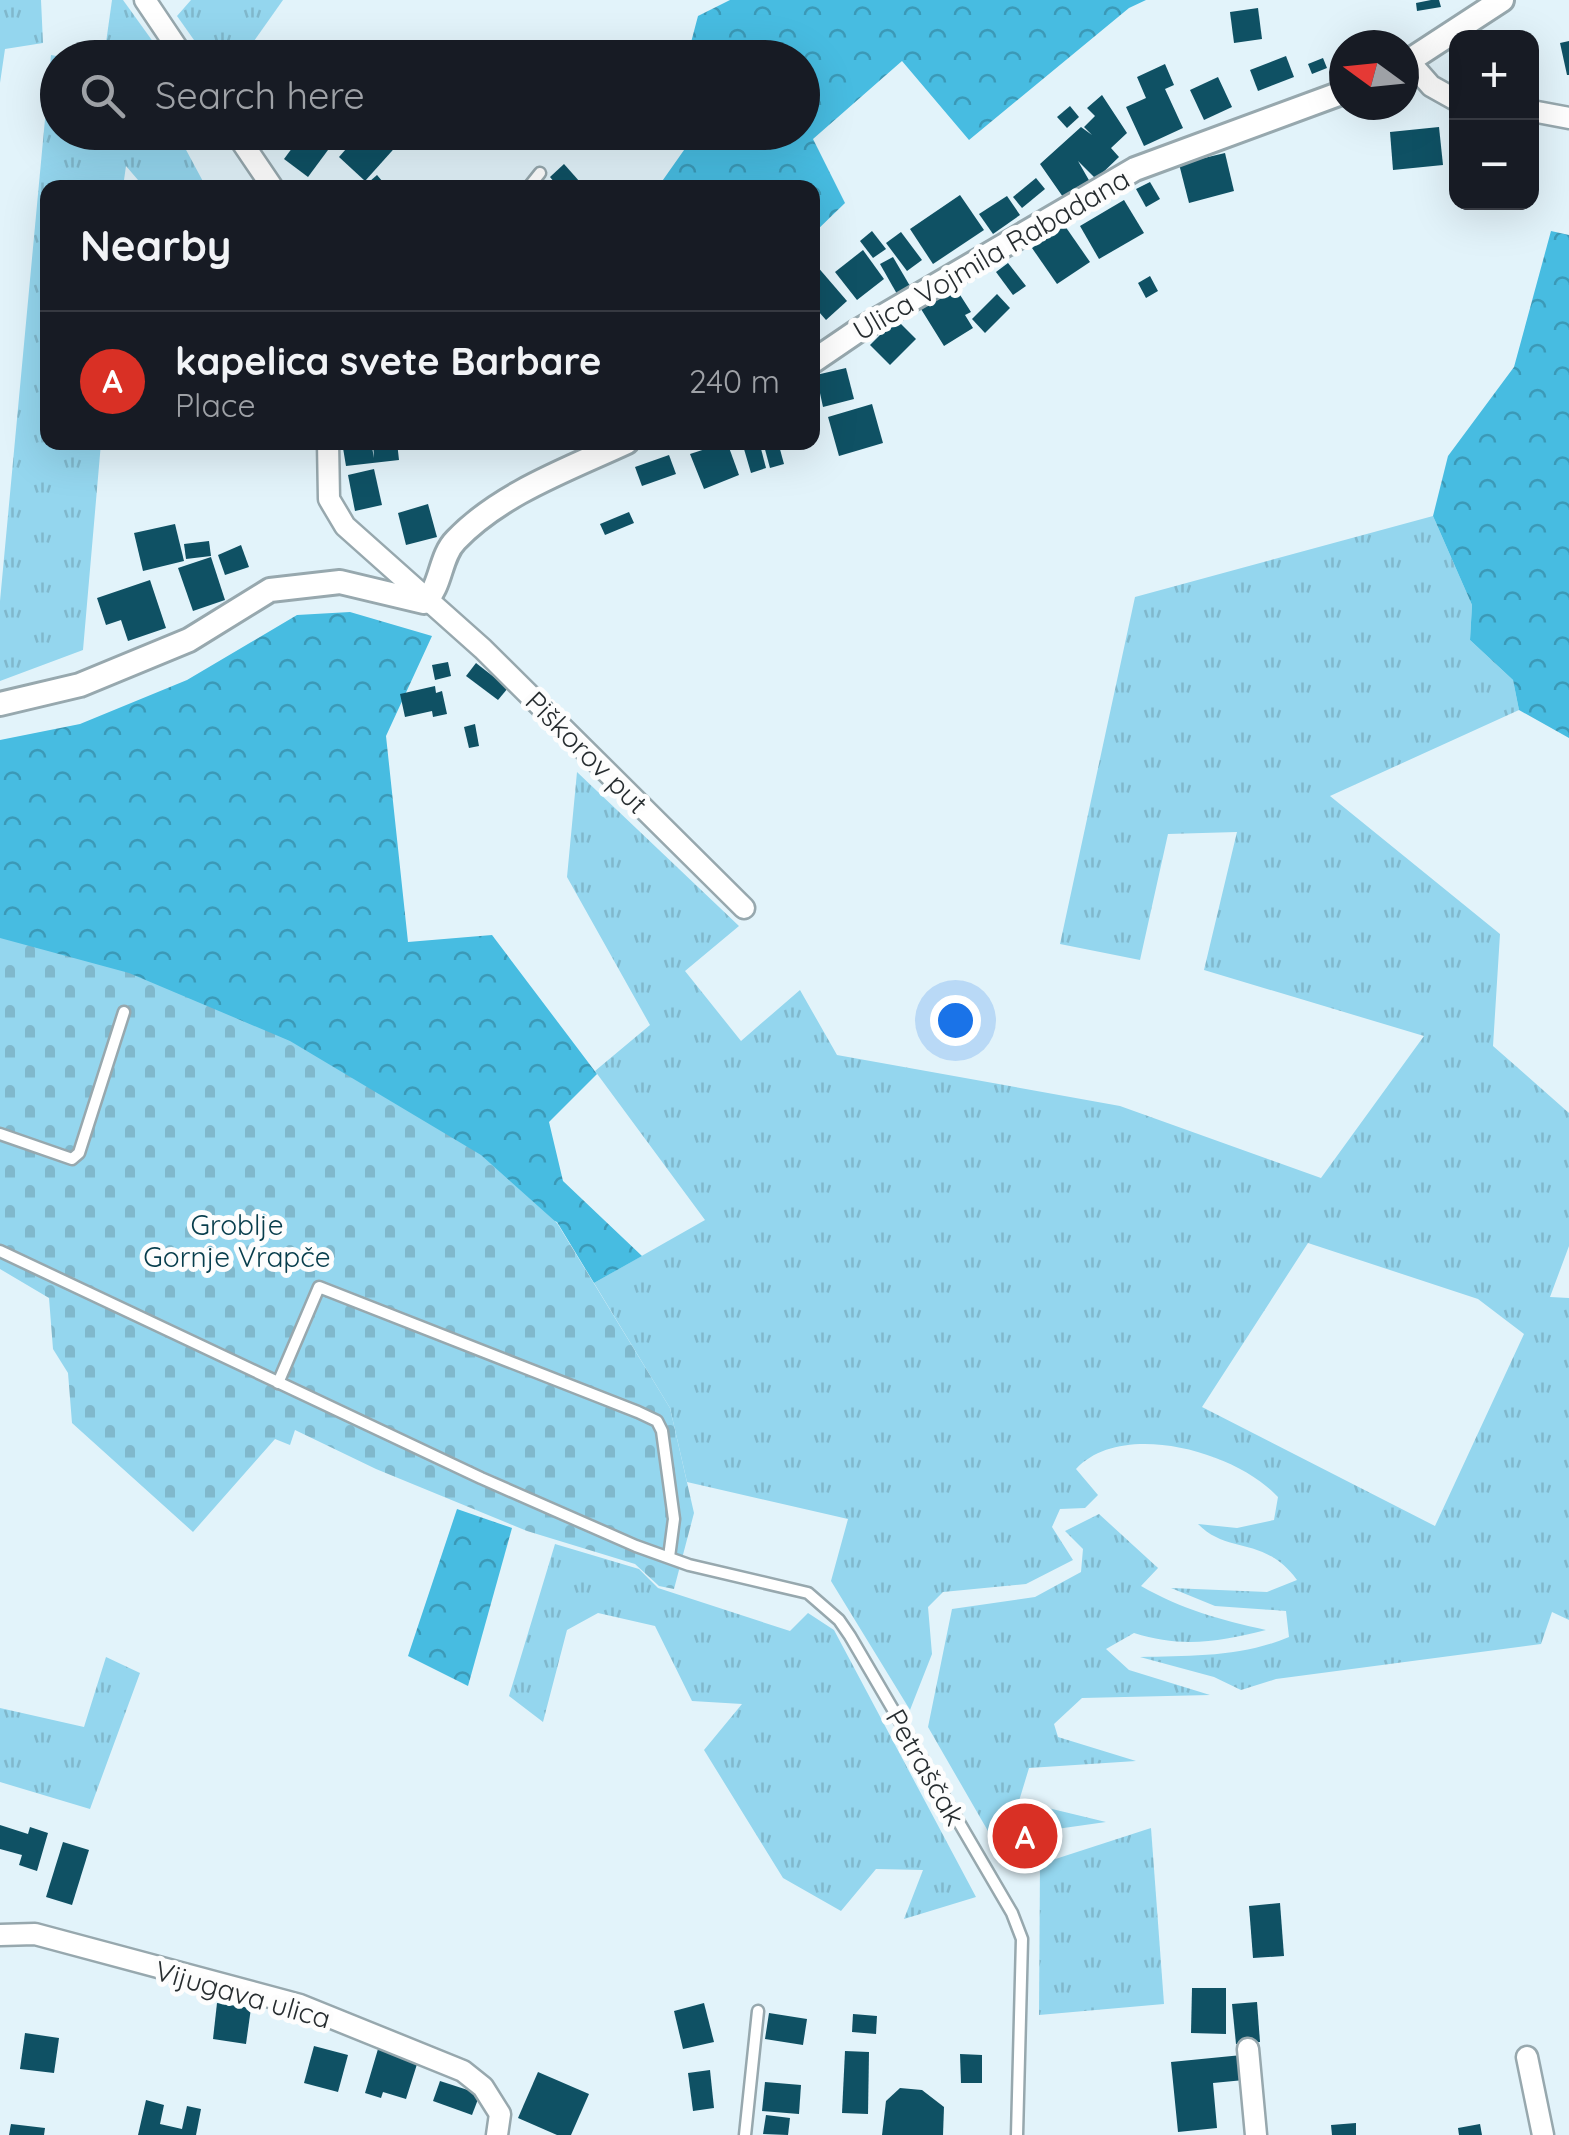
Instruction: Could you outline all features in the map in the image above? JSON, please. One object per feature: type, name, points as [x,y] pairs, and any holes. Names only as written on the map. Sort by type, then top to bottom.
[{"type":"street","points":[[145,0],[172,40]]},
{"type":"street","points":[[1419,54],[1502,0]]},
{"type":"street","points":[[1419,75],[1449,96]]},
{"type":"street","name":"Ulica Vojmila Rabadana","points":[[820,357],[1135,169],[1329,98]]},
{"type":"street","points":[[1539,112],[1569,118]]},
{"type":"street","points":[[248,150],[269,180]]},
{"type":"street","name":"Piškorov put","points":[[328,450],[329,499],[338,517],[429,598],[744,908]]},
{"type":"street","points":[[0,704],[80,685],[189,640],[270,590],[340,582],[415,602],[429,598],[447,550],[475,522],[514,496],[610,450]]},
{"type":"street","name":"Vijugava ulica","points":[[0,1936],[35,1934],[300,2005],[463,2071],[483,2087],[500,2114],[497,2135]]},
{"type":"street","points":[[1248,2049],[1256,2135]]},
{"type":"street","points":[[1528,2057],[1543,2135]]},
{"type":"lane","points":[[534,180],[540,173]]},
{"type":"lane","points":[[0,1134],[72,1159],[79,1154],[124,1012]]},
{"type":"lane","name":"Petraščak","points":[[0,1251],[481,1478],[669,1558],[808,1593],[839,1620],[1012,1913],[1025,1957],[1017,2135]]},
{"type":"lane","points":[[278,1383],[316,1291],[325,1288],[657,1420],[662,1431],[674,1519],[669,1558]]},
{"type":"lane","points":[[746,2135],[758,2011]]},
{"type":"green space","points":[[0,0],[41,0],[43,40],[5,49],[0,83]]},
{"type":"green space","points":[[112,0],[123,0],[152,40],[106,40]]},
{"type":"green space","points":[[191,0],[283,0],[255,40],[194,40],[177,16]]},
{"type":"green space","points":[[730,0],[1146,0],[1129,8],[969,140],[902,61],[820,133],[820,40],[692,40],[698,16]]},
{"type":"green space","points":[[42,150],[186,150],[202,180],[138,180],[126,166],[124,180],[40,180],[40,450],[100,450],[83,650],[0,681],[0,601]]},
{"type":"green space","points":[[684,150],[818,150],[845,203],[820,227],[820,180],[663,180]]},
{"type":"green space","points":[[1551,231],[1569,235],[1569,738],[1519,710],[1513,680],[1470,640],[1472,605],[1433,516],[1448,456],[1514,367]]},
{"type":"green space","points":[[1433,516],[1472,605],[1470,640],[1513,680],[1519,710],[1330,796],[1500,934],[1493,1046],[1569,1113],[1569,1246],[1550,1297],[1569,1298],[1569,1620],[1552,1612],[1541,1644],[1276,1679],[1241,1690],[1214,1677],[1140,1657],[1234,1652],[1289,1637],[1286,1611],[1215,1606],[1171,1588],[1267,1592],[1297,1580],[1272,1557],[1221,1540],[1198,1524],[1237,1528],[1274,1520],[1278,1497],[1259,1481],[1208,1455],[1179,1447],[1121,1446],[1096,1454],[1076,1469],[1098,1495],[1085,1508],[1060,1509],[1052,1527],[1073,1560],[1026,1584],[943,1592],[928,1607],[932,1654],[910,1710],[831,1581],[848,1519],[687,1482],[670,1408],[594,1283],[705,1220],[595,1071],[650,1025],[567,877],[577,772],[739,926],[685,971],[741,1041],[800,990],[837,1055],[1120,1106],[1321,1178],[1424,1036],[1204,970],[1237,832],[1168,834],[1140,960],[1060,944],[1135,597]],"holes":[[[1308,1243],[1478,1299],[1524,1334],[1435,1526],[1202,1407]]]},
{"type":"green space","points":[[350,612],[432,636],[386,736],[408,942],[492,935],[597,1074],[549,1122],[563,1181],[642,1256],[594,1283],[557,1222],[0,999],[0,740],[80,724],[187,680],[297,615]]},
{"type":"green space","name":"Groblje Gornje Vrapče","points":[[0,938],[129,973],[290,1041],[481,1155],[557,1223],[670,1408],[694,1513],[674,1589],[659,1586],[635,1564],[527,1531],[376,1469],[295,1430],[290,1445],[275,1439],[193,1532],[72,1423],[68,1373],[53,1349],[49,1298],[0,1269]]},
{"type":"green space","points":[[457,1509],[512,1528],[468,1686],[408,1656]]},
{"type":"green space","points":[[1099,1514],[1158,1568],[1141,1586],[1202,1613],[1266,1630],[1200,1642],[1168,1641],[1134,1633],[1106,1649],[1129,1670],[1210,1695],[1082,1698],[1054,1724],[1058,1737],[1136,1761],[1029,1768],[1019,1801],[1106,1822],[992,1838],[928,1727],[952,1609],[1035,1597],[1081,1572],[1083,1549],[1065,1531]]},
{"type":"green space","points":[[555,1544],[639,1569],[658,1588],[790,1631],[808,1613],[834,1630],[976,1897],[904,1919],[923,1870],[876,1869],[841,1911],[783,1878],[704,1750],[742,1704],[692,1701],[655,1626],[598,1613],[567,1630],[543,1722],[509,1696]]},
{"type":"green space","points":[[106,1657],[140,1673],[90,1809],[0,1782],[0,1708],[84,1727]]},
{"type":"green space","points":[[1151,1828],[1164,2004],[1039,2015],[1040,1864]]},
{"type":"building","points":[[1439,0],[1441,7],[1417,11],[1416,3]]},
{"type":"building","points":[[1258,8],[1262,39],[1234,43],[1230,12]]},
{"type":"building","points":[[1569,41],[1569,75],[1567,75],[1560,43]]},
{"type":"building","points":[[1286,56],[1294,77],[1258,91],[1250,70]]},
{"type":"building","points":[[1323,58],[1327,68],[1312,74],[1308,64]]},
{"type":"building","points":[[1165,64],[1174,85],[1165,89],[1183,128],[1144,146],[1126,107],[1146,98],[1137,77]]},
{"type":"building","points":[[1218,77],[1232,107],[1204,120],[1190,90]]},
{"type":"building","points":[[1102,95],[1127,133],[1111,148],[1119,157],[1096,179],[1078,161],[1090,182],[1063,197],[1040,164],[1081,127],[1092,135],[1084,127],[1095,116],[1087,108]]},
{"type":"building","points":[[1070,106],[1079,117],[1067,128],[1057,117]]},
{"type":"building","points":[[1439,127],[1443,165],[1393,170],[1390,132]]},
{"type":"building","points":[[291,150],[328,150],[308,177],[284,159]]},
{"type":"building","points":[[345,150],[393,150],[366,180],[339,157]]},
{"type":"building","points":[[1225,153],[1234,191],[1189,203],[1179,164]]},
{"type":"building","points":[[564,164],[578,180],[552,180],[550,177]]},
{"type":"building","points":[[1036,178],[1045,189],[1022,208],[1013,197]]},
{"type":"building","points":[[1150,182],[1160,199],[1146,207],[1136,189]]},
{"type":"building","points":[[960,195],[984,230],[933,264],[910,229]]},
{"type":"building","points":[[1007,196],[1020,215],[993,234],[979,214]]},
{"type":"building","points":[[1124,200],[1144,233],[1099,259],[1080,226]]},
{"type":"building","points":[[1065,226],[1090,262],[1057,284],[1032,248]]},
{"type":"building","points":[[872,231],[886,249],[873,258],[860,241]]},
{"type":"building","points":[[901,232],[922,260],[907,271],[886,243]]},
{"type":"building","points":[[863,250],[884,279],[857,300],[835,272]]},
{"type":"building","points":[[893,257],[910,286],[897,294],[880,264]]},
{"type":"building","points":[[1008,263],[1026,286],[1013,295],[996,272]]},
{"type":"building","points":[[820,270],[847,301],[826,320],[820,313]]},
{"type":"building","points":[[1150,276],[1158,291],[1146,298],[1138,283]]},
{"type":"building","points":[[955,287],[971,312],[965,315],[973,328],[944,346],[921,309]]},
{"type":"building","points":[[997,294],[1010,308],[985,333],[972,319]]},
{"type":"building","points":[[896,319],[916,339],[890,365],[870,345]]},
{"type":"building","points":[[846,368],[854,399],[823,407],[820,374]]},
{"type":"building","points":[[872,404],[883,443],[839,456],[828,417]]},
{"type":"building","points":[[343,450],[372,450],[374,458],[374,450],[398,450],[399,460],[346,466]]},
{"type":"building","points":[[730,450],[739,475],[704,489],[690,454]]},
{"type":"building","points":[[744,450],[761,450],[766,468],[751,473]]},
{"type":"building","points":[[765,450],[780,450],[784,464],[770,468]]},
{"type":"building","points":[[669,455],[676,474],[642,486],[635,467]]},
{"type":"building","points":[[374,469],[382,505],[355,511],[348,475]]},
{"type":"building","points":[[428,504],[437,537],[406,545],[398,513]]},
{"type":"building","points":[[629,512],[634,523],[605,535],[600,524]]},
{"type":"building","points":[[175,524],[184,561],[143,571],[134,533]]},
{"type":"building","points":[[209,541],[211,556],[186,559],[184,544]]},
{"type":"building","points":[[241,545],[249,567],[225,575],[218,555]]},
{"type":"building","points":[[211,557],[225,600],[193,611],[178,568]]},
{"type":"building","points":[[150,580],[166,628],[128,641],[121,620],[106,625],[97,598]]},
{"type":"building","points":[[448,662],[451,676],[435,680],[432,665]]},
{"type":"building","points":[[476,663],[508,688],[498,700],[466,676]]},
{"type":"building","points":[[435,686],[436,693],[442,691],[447,714],[433,717],[432,711],[405,717],[400,694]]},
{"type":"building","points":[[475,724],[479,746],[469,748],[464,727]]},
{"type":"building","points":[[0,1825],[28,1834],[30,1827],[48,1833],[37,1871],[19,1865],[22,1855],[0,1849]]},
{"type":"building","points":[[63,1842],[89,1850],[72,1905],[46,1897]]},
{"type":"building","points":[[1280,1903],[1284,1956],[1253,1958],[1249,1906]]},
{"type":"building","points":[[1192,1988],[1226,1988],[1226,2034],[1191,2033]]},
{"type":"building","points":[[1257,2002],[1260,2042],[1236,2044],[1232,2004]]},
{"type":"building","points":[[217,2003],[251,2008],[246,2044],[213,2039]]},
{"type":"building","points":[[704,2003],[714,2042],[683,2049],[674,2011]]},
{"type":"building","points":[[769,2013],[807,2019],[803,2045],[765,2039]]},
{"type":"building","points":[[853,2014],[877,2016],[876,2034],[852,2032]]},
{"type":"building","points":[[25,2033],[59,2038],[54,2073],[20,2069]]},
{"type":"building","points":[[314,2046],[348,2055],[338,2092],[304,2083]]},
{"type":"building","points":[[378,2049],[418,2061],[406,2099],[383,2092],[381,2098],[365,2093]]},
{"type":"building","points":[[845,2051],[869,2052],[868,2114],[842,2113]]},
{"type":"building","points":[[960,2054],[982,2055],[982,2083],[961,2083]]},
{"type":"building","points":[[1242,2055],[1244,2080],[1213,2083],[1217,2128],[1178,2132],[1171,2062]]},
{"type":"building","points":[[710,2070],[714,2108],[693,2111],[688,2073]]},
{"type":"building","points":[[538,2072],[589,2094],[571,2135],[557,2135],[518,2118]]},
{"type":"building","points":[[440,2081],[480,2094],[472,2115],[433,2101]]},
{"type":"building","points":[[765,2082],[801,2085],[799,2114],[762,2111]]},
{"type":"building","points":[[900,2088],[922,2090],[944,2107],[943,2135],[882,2135],[886,2101]]},
{"type":"building","points":[[146,2100],[164,2105],[160,2124],[182,2129],[187,2106],[201,2109],[196,2135],[138,2135]]},
{"type":"building","points":[[766,2115],[790,2118],[788,2135],[763,2134]]},
{"type":"building","points":[[1356,2123],[1356,2135],[1332,2135],[1331,2125]]},
{"type":"building","points":[[11,2124],[45,2128],[44,2135],[9,2135]]},
{"type":"building","points":[[1480,2124],[1482,2135],[1459,2135],[1458,2128]]},
{"type":"place","name":"kapelica svete Barbare","points":[[1025,1836]]}]
